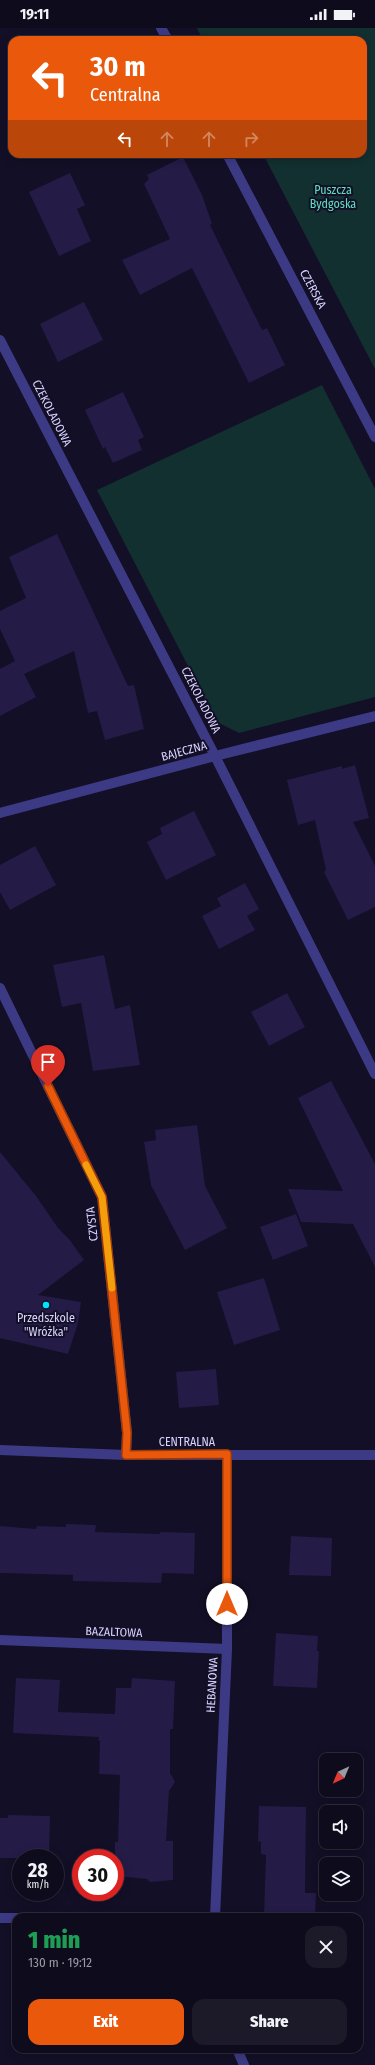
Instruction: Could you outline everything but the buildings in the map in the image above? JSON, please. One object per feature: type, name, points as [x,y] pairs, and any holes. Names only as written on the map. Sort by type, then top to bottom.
[{"type":"street","name":"CZERSKA","points":[[229,158],[375,437]]},
{"type":"street","name":"CZEKOLADOWA","points":[[0,340],[215,756],[375,1074]]},
{"type":"street","name":"BAJECZNA","points":[[0,813],[215,756],[375,716]]},
{"type":"street","name":"CZYSTA","points":[[0,988],[102,1197],[127,1433],[126,1455]]},
{"type":"street","name":"CENTRALNA","points":[[0,1450],[126,1455],[375,1455]]},
{"type":"street","name":"HEBANOWA","points":[[214,1913],[227,1649],[227,1454]]},
{"type":"street","name":"BAZALTOWA","points":[[0,1640],[227,1649]]},
{"type":"street","points":[[0,1918],[12,1918]]},
{"type":"street","points":[[239,2053],[244,2065]]},
{"type":"green space","name":"Puszcza Bydgoska","points":[[197,28],[375,28],[375,369],[265,158],[367,158],[367,36],[201,36]]},
{"type":"green space","points":[[322,385],[375,489],[375,697],[239,733],[217,722],[97,490]]},
{"type":"slow traffic","points":[[86,1165],[102,1197],[112,1288]]},
{"type":"place","name":"Przedszkole \"Wróżka\"","points":[[46,1305]]},
{"type":"route","points":[[48,1086],[102,1197],[127,1433],[126,1455],[227,1454],[227,1604]]}]
